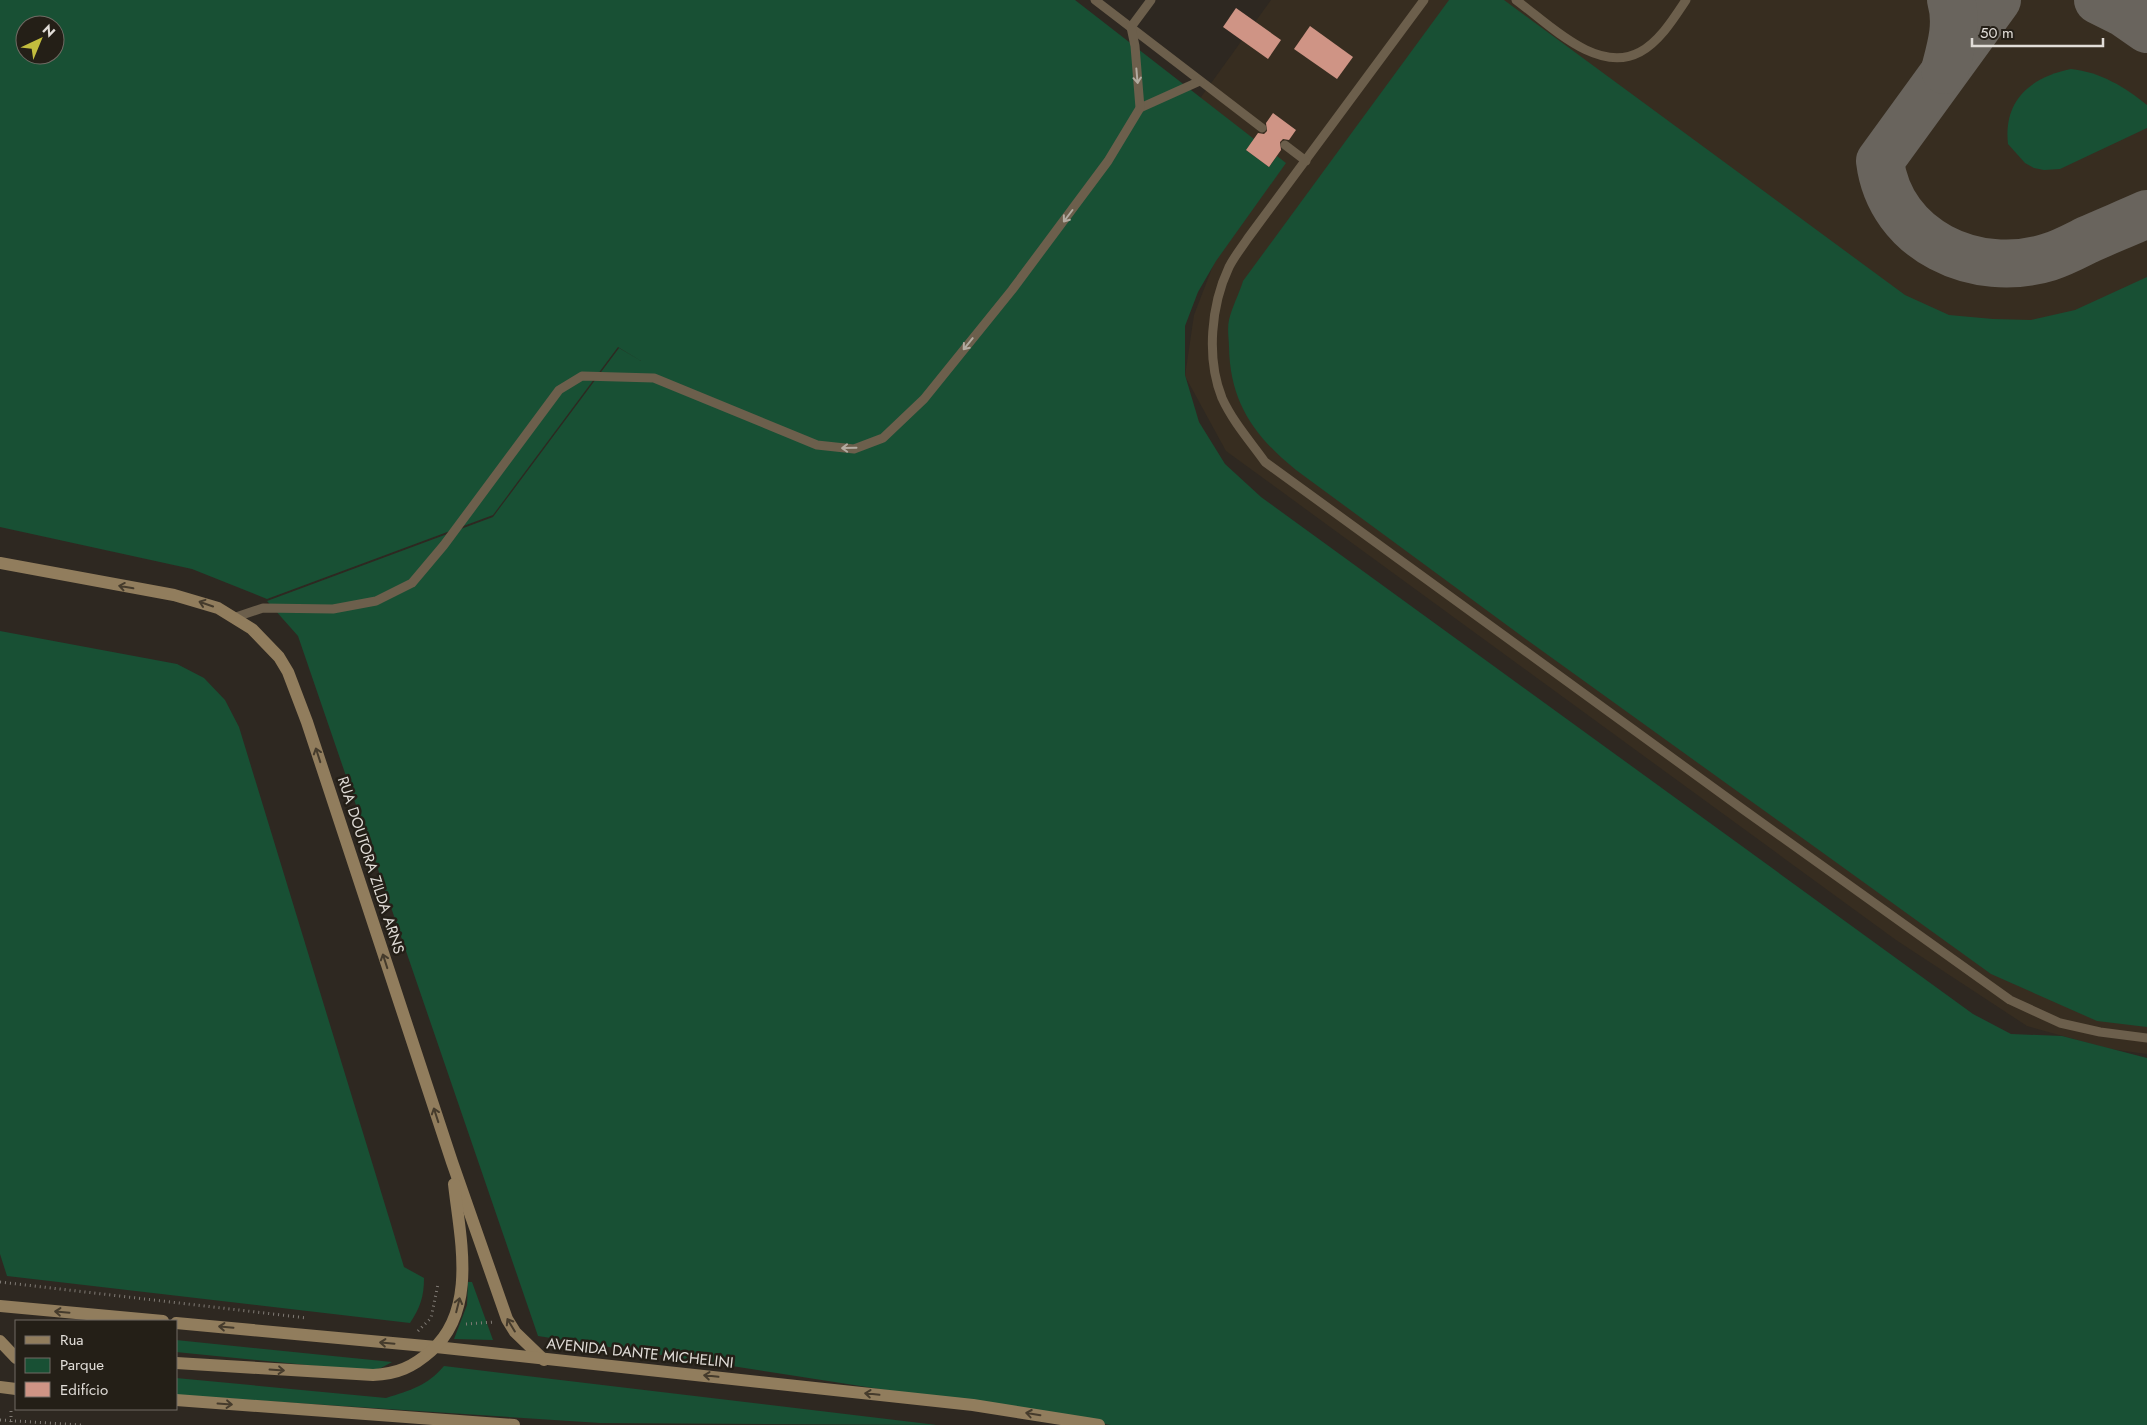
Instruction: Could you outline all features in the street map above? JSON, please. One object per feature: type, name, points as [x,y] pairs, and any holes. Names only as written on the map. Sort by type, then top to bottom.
[{"type":"main road","name":"RUA DOUTORA ZILDA ARNS","points":[[0,563],[198,601],[236,617],[252,629],[278,657],[296,693],[452,1162],[507,1319],[515,1332],[544,1360]]},
{"type":"main road","points":[[178,1363],[352,1375],[392,1374],[408,1369],[436,1347],[445,1337],[452,1324],[461,1291],[462,1268],[452,1162]]},
{"type":"main road","points":[[0,1306],[151,1320]]},
{"type":"main road","name":"AVENIDA DANTE MICHELINI","points":[[178,1322],[436,1347],[973,1405],[1099,1425]]},
{"type":"main road","points":[[0,1387],[15,1389]]},
{"type":"main road","points":[[178,1400],[459,1423],[514,1425]]},
{"type":"lane","points":[[1095,0],[1262,128]]},
{"type":"lane","points":[[1140,108],[1135,46],[1131,27],[1151,0]]},
{"type":"lane","points":[[1424,0],[1248,238],[1229,267],[1218,301],[1212,333],[1214,370],[1222,397],[1239,427],[1265,462],[1736,804],[2010,1000],[2060,1023],[2100,1032],[2147,1038]]},
{"type":"lane","points":[[1516,0],[1579,46],[1594,55],[1612,58],[1628,57],[1642,51],[1664,30],[1686,0]]},
{"type":"lane","points":[[236,617],[263,608],[333,609],[376,601],[412,583],[444,545],[559,390],[582,376],[654,378],[817,445],[854,449],[883,438],[924,399],[1012,290],[1108,161],[1140,108],[1200,81]]},
{"type":"lane","points":[[1285,145],[1306,161]]},
{"type":"path","points":[[0,1282],[311,1319]]},
{"type":"path","points":[[408,1330],[418,1332],[431,1318],[438,1284]]},
{"type":"path","points":[[431,1318],[452,1324],[488,1324],[507,1319]]},
{"type":"path","points":[[11,1411],[11,1423]]},
{"type":"path","points":[[0,1420],[11,1423],[81,1425]]},
{"type":"shaded area","points":[[1271,0],[2147,0],[2147,1054],[2110,1049],[2027,1026],[1896,940],[1226,451],[1185,376],[1194,315],[1214,263],[1186,118]]},
{"type":"green space","points":[[0,0],[1075,0],[1254,139],[1246,150],[1269,167],[1277,156],[1286,163],[1216,261],[1198,292],[1185,326],[1185,375],[1199,422],[1225,464],[1261,497],[1973,1014],[2011,1034],[2062,1036],[2147,1058],[2147,1425],[1111,1425],[538,1336],[298,636],[267,601],[493,517],[619,348],[641,361],[618,347],[493,515],[267,599],[192,569],[0,527]]},
{"type":"green space","points":[[1449,0],[1504,0],[1905,295],[1949,315],[2031,320],[2075,310],[2147,277],[2147,1027],[2097,1021],[1991,974],[1523,637],[1296,470],[1257,431],[1240,401],[1230,367],[1228,323],[1243,281]]},
{"type":"green space","points":[[2071,69],[2092,73],[2112,81],[2139,98],[2147,105],[2147,128],[2060,169],[2044,170],[2034,168],[2025,163],[2008,144],[2010,115],[2015,103],[2032,85],[2044,78]]},
{"type":"green space","points":[[0,631],[177,664],[204,678],[225,700],[239,727],[404,1267],[424,1278],[421,1302],[410,1323],[7,1276],[0,1254]]},
{"type":"green space","points":[[468,1282],[472,1282],[493,1340],[454,1339],[467,1305]]},
{"type":"green space","points":[[178,1340],[392,1362],[381,1368],[367,1371],[178,1352]]},
{"type":"green space","points":[[444,1366],[937,1425],[600,1423],[178,1395],[178,1378],[386,1398],[411,1390],[425,1383]]},
{"type":"building","points":[[1236,8],[1281,40],[1268,59],[1223,27]]},
{"type":"building","points":[[1310,26],[1353,57],[1337,79],[1294,49]]},
{"type":"building","points":[[1273,113],[1296,130],[1289,140],[1283,139],[1280,142],[1281,150],[1269,167],[1246,150],[1258,133],[1264,134],[1267,131],[1266,123]]},
{"type":"taxiway","points":[[1945,70],[1954,27],[1951,0]]},
{"type":"taxiway","points":[[1997,0],[1880,161],[1887,189],[1900,213],[1919,233],[1941,248],[1966,258],[1993,263],[2021,263],[2049,257],[2147,214]]},
{"type":"taxiway","points":[[2098,0],[2124,13],[2147,29]]}]
